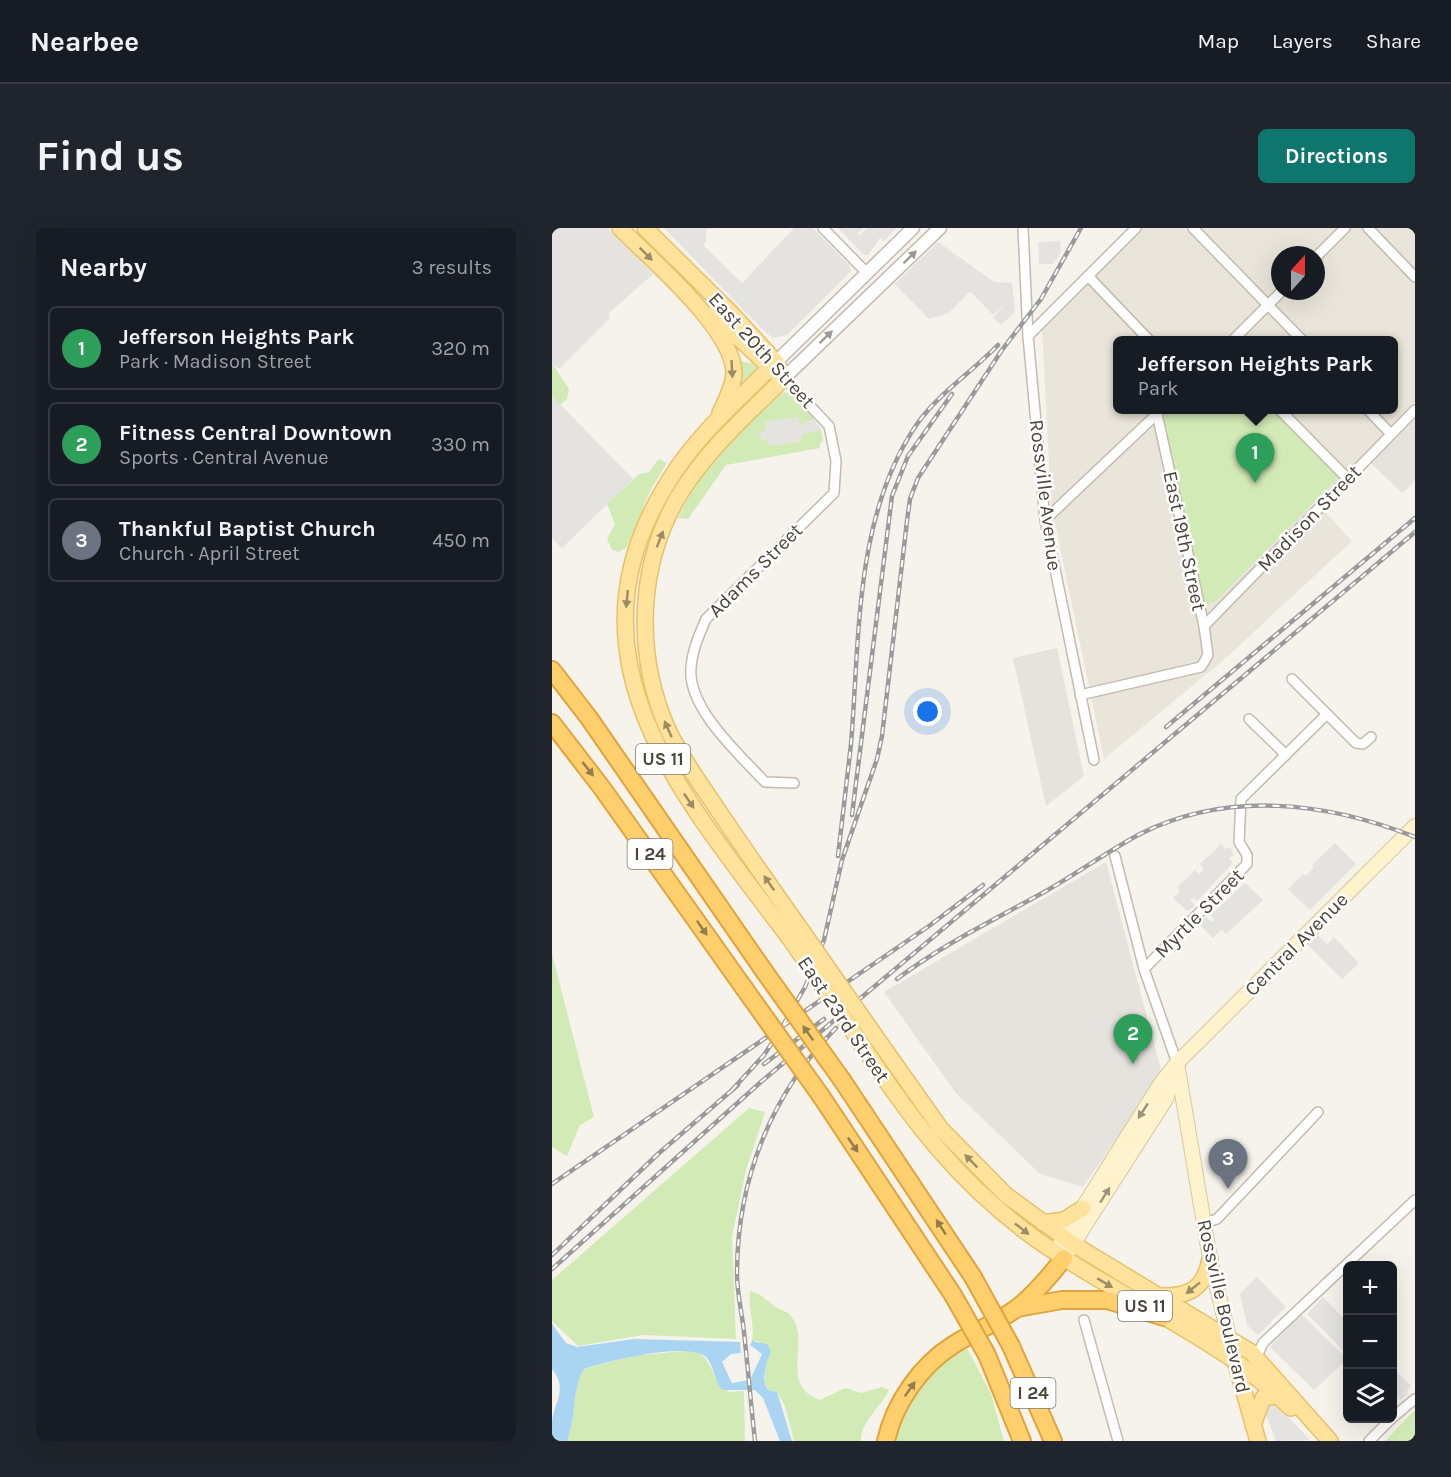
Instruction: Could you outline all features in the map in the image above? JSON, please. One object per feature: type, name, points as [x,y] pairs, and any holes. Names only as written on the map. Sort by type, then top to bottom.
[{"type":"highway","points":[[552,670],[589,718],[679,850]]},
{"type":"highway","name":"I 24","points":[[552,687],[679,850],[842,1080],[973,1277],[1011,1346],[1053,1441]]},
{"type":"highway","name":"I 24","points":[[552,723],[602,788],[821,1096],[952,1295],[987,1355],[1022,1441]]},
{"type":"highway","points":[[886,1441],[899,1404],[929,1366],[951,1347],[1017,1308],[1047,1279],[1064,1248]]},
{"type":"highway","points":[[1017,1308],[1062,1300],[1107,1300],[1164,1317]]},
{"type":"highway","points":[[1003,1398],[1011,1441]]},
{"type":"main road","name":"East 20th Street","points":[[620,228],[693,302]]},
{"type":"main road","name":"East 20th Street","points":[[645,228],[732,314],[784,378]]},
{"type":"main road","points":[[693,302],[773,365],[717,421]]},
{"type":"main road","name":"US 11","points":[[693,302],[722,337],[732,359],[732,386],[717,421]]},
{"type":"main road","name":"East 23rd Street","points":[[784,378],[701,465],[683,490],[657,546],[645,602],[648,667],[655,695],[669,731],[689,767],[866,1051],[920,1130],[957,1172],[998,1210],[1064,1248],[1161,1296],[1257,1356],[1328,1441]]},
{"type":"main road","name":"East 23rd Street","points":[[717,421],[690,450],[653,507],[632,567],[626,601],[625,633],[634,692],[655,745],[678,783],[878,1040],[922,1105],[969,1160],[1006,1195],[1044,1223],[1064,1248],[1164,1317],[1235,1360],[1328,1441]]},
{"type":"main road","name":"Central Avenue","points":[[1064,1248],[1083,1208],[1162,1081],[1177,1063],[1415,825]]},
{"type":"main road","name":"Central Avenue","points":[[1064,1248],[1166,1099],[1177,1063]]},
{"type":"main road","name":"Rossville Boulevard","points":[[1177,1063],[1210,1259],[1258,1441]]},
{"type":"main road","points":[[1044,1223],[1064,1220],[1083,1208]]},
{"type":"main road","points":[[1161,1296],[1188,1294],[1201,1283],[1208,1271],[1210,1259]]},
{"type":"main road","points":[[1253,1425],[1263,1398],[1277,1396]]},
{"type":"street","points":[[823,228],[866,272]]},
{"type":"street","points":[[773,365],[913,228]]},
{"type":"street","points":[[784,378],[940,228]]},
{"type":"street","name":"Rossville Avenue","points":[[1023,228],[1028,336],[1045,520],[1094,760]]},
{"type":"street","points":[[1028,336],[1136,228]]},
{"type":"street","points":[[1193,228],[1298,336]]},
{"type":"street","points":[[1325,248],[1345,228]]},
{"type":"street","points":[[1368,228],[1415,277]]},
{"type":"street","points":[[1089,276],[1145,336]]},
{"type":"street","points":[[1237,336],[1272,300]]},
{"type":"street","name":"East 20th Street","points":[[784,378],[829,426],[836,461],[834,493]]},
{"type":"street","name":"Madison Street","points":[[1204,626],[1415,410]]},
{"type":"street","points":[[1045,520],[1157,414]]},
{"type":"street","name":"East 19th Street","points":[[1080,695],[1202,667],[1208,656],[1204,626],[1159,414]]},
{"type":"street","points":[[1284,414],[1347,478]]},
{"type":"street","points":[[1372,414],[1391,434]]},
{"type":"street","name":"Adams Street","points":[[794,783],[765,782],[729,744],[699,704],[690,670],[696,644],[706,619],[834,493]]},
{"type":"street","points":[[1292,679],[1360,745],[1371,737]]},
{"type":"street","name":"Myrtle Street","points":[[1144,969],[1247,864],[1247,855],[1239,842],[1241,799],[1327,714]]},
{"type":"street","points":[[1249,719],[1286,755]]},
{"type":"street","points":[[1115,856],[1144,969],[1177,1063]]},
{"type":"street","points":[[1204,1223],[1217,1219],[1318,1112]]},
{"type":"street","points":[[1257,1356],[1263,1343],[1415,1200]]},
{"type":"street","points":[[1084,1320],[1118,1441]]},
{"type":"street","points":[[1397,1414],[1415,1399]]},
{"type":"street","points":[[1369,1441],[1387,1423]]},
{"type":"shaded area","points":[[552,228],[608,228],[653,274],[609,313],[610,318],[559,369],[552,363]]},
{"type":"shaded area","points":[[664,228],[720,228],[706,229],[706,242],[703,245],[742,283],[794,228],[813,228],[850,266],[851,271],[787,335],[773,338]]},
{"type":"shaded area","points":[[838,228],[863,228],[858,233],[860,235],[867,228],[897,228],[884,241],[880,238],[868,255],[864,255]]},
{"type":"shaded area","points":[[1140,228],[1415,228],[1415,402],[1316,502],[1352,541],[1227,657],[1104,759],[1051,504],[1042,327]]},
{"type":"shaded area","points":[[1060,241],[1061,252],[1053,264],[1039,264],[1038,242]]},
{"type":"shaded area","points":[[938,242],[994,282],[1012,283],[1015,312],[1001,325],[993,318],[1005,305],[993,315],[970,291],[949,313],[929,319],[895,284]]},
{"type":"shaded area","points":[[552,396],[633,479],[562,548],[552,538]]},
{"type":"shaded area","points":[[799,417],[800,425],[814,419],[821,429],[801,435],[802,441],[769,446],[768,439],[761,440],[759,432],[767,430],[766,422]]},
{"type":"shaded area","points":[[1415,419],[1415,481],[1402,493],[1371,463]]},
{"type":"shaded area","points":[[1057,648],[1084,776],[1046,806],[1013,658]]},
{"type":"shaded area","points":[[1335,843],[1356,864],[1310,910],[1288,889],[1303,874],[1306,876],[1314,867],[1312,865]]},
{"type":"shaded area","points":[[1221,844],[1225,849],[1230,847],[1234,855],[1229,858],[1233,863],[1198,900],[1189,898],[1195,906],[1187,911],[1173,898],[1180,891],[1177,887],[1195,870],[1199,874],[1202,872],[1203,867],[1200,864]]},
{"type":"shaded area","points":[[1106,862],[1162,1074],[1083,1187],[1040,1174],[956,1093],[884,992]]},
{"type":"shaded area","points":[[1245,883],[1263,900],[1226,934],[1222,929],[1213,938],[1199,924],[1205,917],[1213,922],[1215,920],[1210,916]]},
{"type":"shaded area","points":[[1316,934],[1327,944],[1334,937],[1359,963],[1342,979],[1306,943]]},
{"type":"shaded area","points":[[1257,1277],[1286,1307],[1258,1335],[1247,1325],[1240,1294]]},
{"type":"shaded area","points":[[1323,1297],[1343,1318],[1343,1350],[1307,1314]]},
{"type":"shaded area","points":[[1301,1314],[1343,1355],[1343,1363],[1314,1390],[1270,1347]]},
{"type":"shaded area","points":[[1397,1372],[1411,1386],[1407,1391],[1408,1394],[1401,1400],[1397,1399]]},
{"type":"shaded area","points":[[1270,1403],[1276,1404],[1310,1440],[1276,1441],[1264,1410]]},
{"type":"green space","points":[[740,361],[760,365],[738,393]]},
{"type":"green space","points":[[552,363],[569,389],[567,399],[560,405],[552,396]]},
{"type":"green space","points":[[785,392],[793,394],[814,419],[800,426],[798,417],[766,422],[767,430],[762,440],[768,439],[769,446],[801,441],[800,435],[821,429],[823,442],[820,443],[820,448],[726,465],[688,519],[678,518],[695,486],[715,460],[766,405]]},
{"type":"green space","points":[[1166,414],[1277,414],[1339,477],[1217,600],[1209,604],[1201,598],[1164,416]]},
{"type":"green space","points":[[659,459],[667,463],[650,491],[627,547],[619,552],[612,550],[607,539],[615,524],[607,504],[639,474],[649,472]]},
{"type":"green space","points":[[552,954],[594,1117],[580,1125],[567,1156],[552,1147]]},
{"type":"green space","points":[[749,1108],[765,1112],[746,1170],[732,1237],[736,1339],[643,1335],[578,1346],[552,1321],[552,1280]]},
{"type":"green space","points":[[750,1291],[790,1315],[796,1325],[798,1373],[800,1384],[807,1393],[820,1400],[845,1388],[861,1393],[882,1387],[889,1390],[864,1427],[861,1441],[794,1441],[785,1406],[777,1392],[768,1390],[766,1385],[765,1371],[771,1351],[758,1341],[752,1341]]},
{"type":"green space","points":[[967,1348],[991,1394],[1004,1441],[896,1441],[906,1413],[922,1387],[942,1365]]},
{"type":"green space","points":[[695,1350],[706,1360],[718,1381],[729,1392],[744,1391],[745,1441],[567,1441],[577,1386],[584,1369],[631,1356]]},
{"type":"green space","points":[[1415,1410],[1415,1441],[1385,1441]]},
{"type":"water","points":[[552,1324],[566,1343],[577,1347],[634,1339],[740,1342],[741,1353],[731,1354],[722,1362],[732,1383],[750,1380],[762,1354],[750,1345],[752,1341],[767,1344],[771,1351],[765,1371],[766,1385],[768,1390],[777,1392],[792,1441],[780,1441],[763,1398],[755,1390],[722,1390],[706,1357],[682,1351],[646,1354],[584,1369],[577,1386],[567,1441],[552,1441],[552,1421],[560,1389],[557,1376],[552,1369]]},
{"type":"railway","points":[[732,1090],[764,1055],[778,1034],[805,987],[824,940],[842,860],[877,759],[882,736],[910,499],[918,478],[1002,350],[1041,299],[1081,228]]},
{"type":"railway","points":[[838,856],[851,744],[864,578],[881,498],[896,460],[917,424],[945,392],[998,345]]},
{"type":"railway","points":[[852,815],[892,496],[908,456],[952,394]]},
{"type":"railway","points":[[1166,727],[1415,518]]},
{"type":"railway","points":[[552,1269],[762,1081],[1415,532]]},
{"type":"railway","points":[[897,979],[951,943],[1046,891],[1140,834],[1173,820],[1208,811],[1242,806],[1278,806],[1313,809],[1347,816],[1415,837]]},
{"type":"railway","points":[[552,1184],[929,926],[983,885]]},
{"type":"railway","points":[[764,1064],[824,1019]]},
{"type":"railway","points":[[755,1441],[737,1281],[743,1205],[762,1140],[776,1110],[793,1081],[836,1028]]},
{"type":"railway","points":[[552,1255],[658,1154],[738,1085]]},
{"type":"place","name":"Jefferson Heights Park","points":[[1255,483]]},
{"type":"place","name":"Fitness Central Downtown","points":[[1133,1064]]},
{"type":"place","name":"Thankful Baptist Church","points":[[1228,1189]]}]
